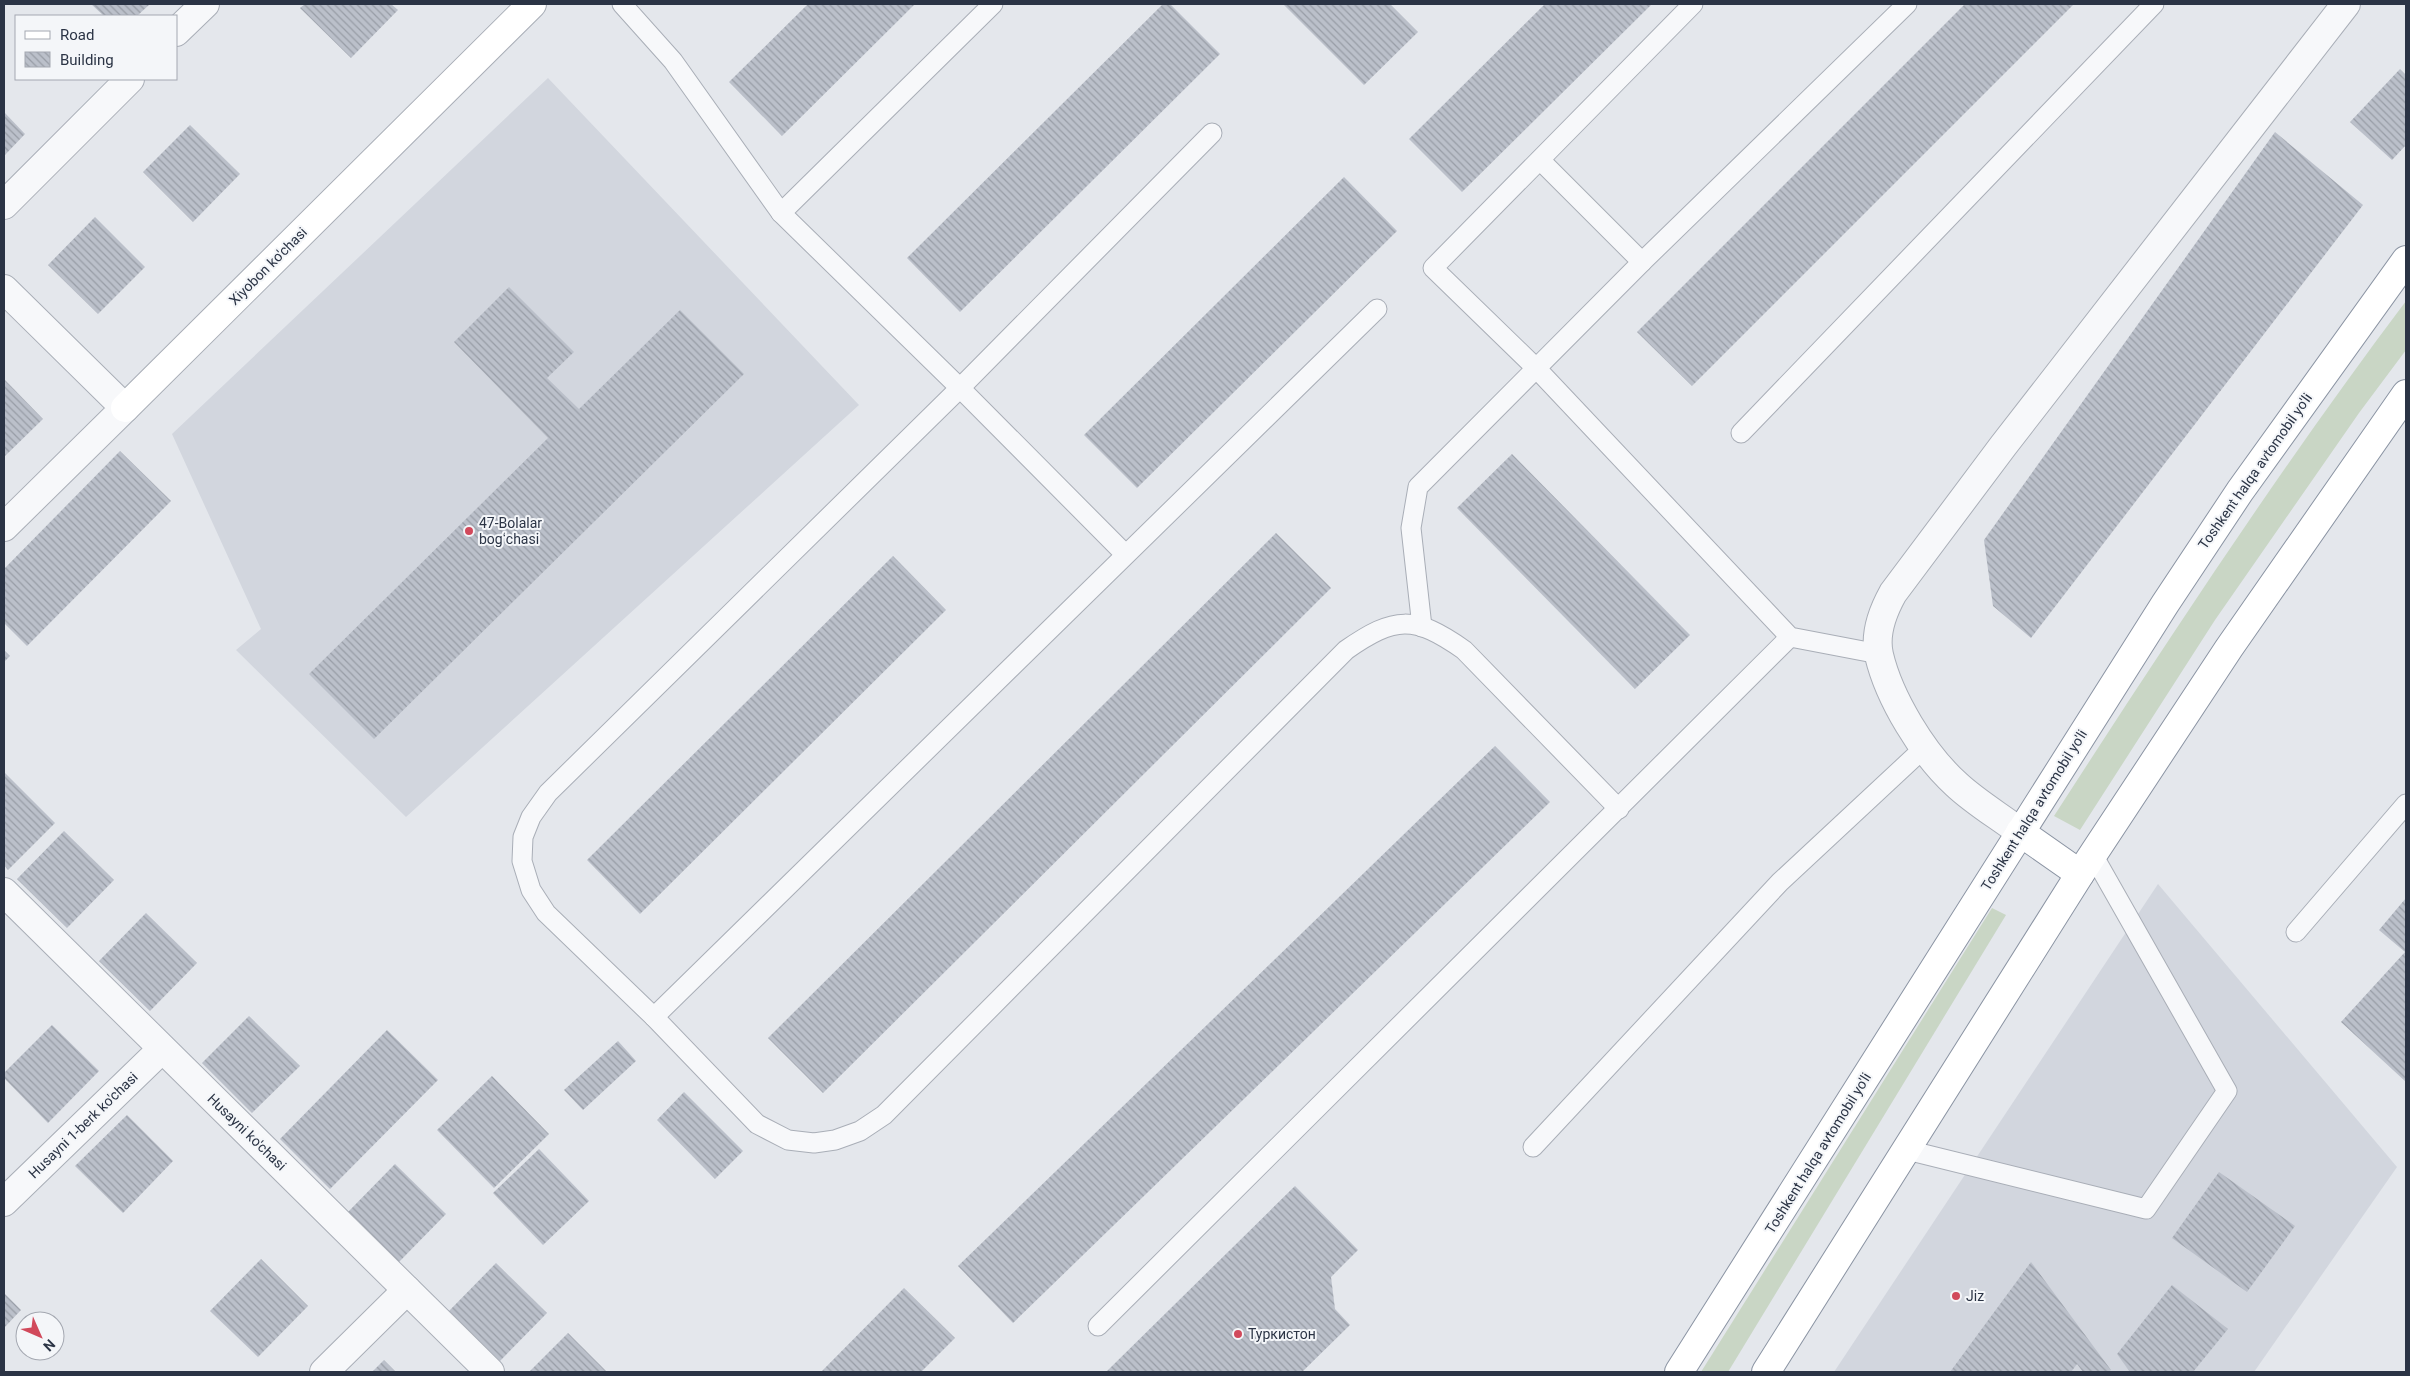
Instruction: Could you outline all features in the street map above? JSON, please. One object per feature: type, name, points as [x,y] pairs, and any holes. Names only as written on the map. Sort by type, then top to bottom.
[{"type":"main road","name":"Xiyobon ko'chasi","points":[[125,408],[532,4]]},
{"type":"main road","name":"Toshkent halqa avtomobil yo'li","points":[[1679,1372],[2165,604],[2240,491],[2406,260]]},
{"type":"main road","points":[[1766,1372],[2087,865],[2234,640],[2406,394]]},
{"type":"main road","points":[[2020,832],[2087,865]]},
{"type":"street","points":[[178,30],[205,4]]},
{"type":"street","points":[[2020,832],[1957,785],[1924,748],[1902,711],[1879,654],[1880,621],[1893,593],[2003,446],[2346,4]]},
{"type":"street","points":[[4,205],[129,80]]},
{"type":"street","points":[[4,289],[125,408]]},
{"type":"street","name":"Xiyobon ko'chasi","points":[[4,527],[125,408]]},
{"type":"street","name":"Husayni ko'chasi","points":[[4,892],[490,1372]]},
{"type":"street","name":"Husayni 1-berk ko'chasi","points":[[4,1202],[162,1049]]},
{"type":"street","points":[[324,1372],[407,1290]]},
{"type":"lane","points":[[622,4],[673,60],[782,213],[1125,554]]},
{"type":"lane","points":[[782,213],[993,4]]},
{"type":"lane","points":[[1693,4],[1433,268],[1536,368],[1790,637],[1879,654]]},
{"type":"lane","points":[[1422,627],[1411,528],[1418,487],[1642,262],[1907,4]]},
{"type":"lane","points":[[1741,433],[2154,4]]},
{"type":"lane","points":[[1212,133],[960,388],[548,793],[531,817],[523,837],[522,860],[531,890],[546,913],[654,1017],[758,1124],[788,1140],[814,1143],[835,1140],[860,1131],[884,1115],[1346,650],[1372,632],[1396,623],[1422,627],[1444,636],[1464,650],[1619,809]]},
{"type":"lane","points":[[1540,160],[1642,262]]},
{"type":"lane","points":[[654,1017],[1377,308]]},
{"type":"lane","points":[[1098,1326],[1790,637]]},
{"type":"lane","points":[[1533,1147],[1780,882],[1924,748]]},
{"type":"lane","points":[[2296,932],[2406,804]]},
{"type":"lane","points":[[1907,1150],[2146,1209],[2227,1091],[2087,865]]},
{"type":"shaded area","name":"47-Bolalar bogʻchasi","points":[[548,78],[859,405],[406,817],[236,650],[261,629],[172,434]]},
{"type":"shaded area","points":[[2158,884],[2397,1167],[2254,1372],[1834,1372]]},
{"type":"green space","points":[[2406,301],[2406,350],[2359,413],[2215,620],[2080,830],[2054,816],[2269,491]]},
{"type":"green space","points":[[1992,908],[2006,915],[1728,1372],[1701,1372]]},
{"type":"building","points":[[91,4],[150,4],[138,15],[103,15]]},
{"type":"building","points":[[305,4],[391,4],[398,10],[351,58],[300,8]]},
{"type":"building","points":[[808,4],[915,4],[782,136],[729,82]]},
{"type":"building","points":[[1163,4],[1170,4],[1220,54],[960,312],[907,258]]},
{"type":"building","points":[[1283,4],[1390,4],[1418,32],[1364,85]]},
{"type":"building","points":[[1545,4],[1652,4],[1462,192],[1409,139]]},
{"type":"building","points":[[1965,4],[2074,4],[1692,386],[1637,332]]},
{"type":"building","points":[[2400,69],[2406,75],[2406,145],[2392,160],[2350,122]]},
{"type":"building","points":[[4,112],[25,134],[4,156]]},
{"type":"building","points":[[190,125],[240,174],[193,222],[143,172]]},
{"type":"building","points":[[2275,132],[2363,205],[2031,638],[1993,606],[1984,540]]},
{"type":"building","points":[[1344,177],[1397,231],[1137,488],[1084,435]]},
{"type":"building","points":[[95,217],[145,267],[98,314],[48,265]]},
{"type":"building","points":[[509,287],[574,352],[547,378],[579,409],[680,310],[744,374],[374,739],[309,674],[548,438],[454,342]]},
{"type":"building","points":[[4,379],[43,419],[4,457]]},
{"type":"building","points":[[120,451],[171,501],[27,646],[4,623],[4,569]]},
{"type":"building","points":[[1512,454],[1690,635],[1635,689],[1457,508]]},
{"type":"building","points":[[1276,533],[1331,588],[823,1093],[768,1038]]},
{"type":"building","points":[[893,556],[946,610],[640,914],[587,860]]},
{"type":"building","points":[[4,650],[10,656],[4,662]]},
{"type":"building","points":[[1495,746],[1550,802],[1013,1323],[958,1266]]},
{"type":"building","points":[[4,772],[55,823],[8,870],[4,865]]},
{"type":"building","points":[[64,831],[114,880],[67,928],[17,879]]},
{"type":"building","points":[[2406,898],[2406,1082],[2341,1022],[2405,952],[2379,930]]},
{"type":"building","points":[[146,913],[197,963],[150,1011],[99,961]]},
{"type":"building","points":[[249,1016],[300,1066],[252,1113],[202,1063]]},
{"type":"building","points":[[52,1025],[99,1071],[48,1123],[4,1078],[4,1073]]},
{"type":"building","points":[[387,1030],[438,1080],[330,1189],[280,1139]]},
{"type":"building","points":[[618,1041],[636,1061],[583,1110],[564,1090]]},
{"type":"building","points":[[492,1076],[549,1134],[494,1188],[437,1130]]},
{"type":"building","points":[[684,1092],[743,1151],[715,1179],[657,1120]]},
{"type":"building","points":[[127,1115],[173,1161],[123,1213],[75,1166]]},
{"type":"building","points":[[539,1149],[589,1201],[543,1245],[493,1193]]},
{"type":"building","points":[[395,1164],[446,1214],[399,1262],[348,1212]]},
{"type":"building","points":[[2219,1172],[2295,1226],[2247,1292],[2172,1238]]},
{"type":"building","points":[[1295,1186],[1358,1250],[1331,1277],[1335,1309],[1350,1325],[1302,1372],[1106,1372]]},
{"type":"building","points":[[261,1259],[308,1306],[258,1357],[210,1311]]},
{"type":"building","points":[[2031,1262],[2111,1370],[2108,1372],[2083,1372],[2077,1364],[2071,1372],[1950,1372]]},
{"type":"building","points":[[496,1263],[547,1313],[500,1361],[449,1311]]},
{"type":"building","points":[[2172,1285],[2228,1329],[2193,1372],[2130,1372],[2117,1354]]},
{"type":"building","points":[[904,1288],[955,1338],[921,1372],[821,1372]]},
{"type":"building","points":[[4,1293],[21,1310],[15,1311],[15,1316],[4,1328]]},
{"type":"building","points":[[568,1333],[607,1372],[529,1372]]},
{"type":"building","points":[[384,1360],[396,1372],[372,1372]]},
{"type":"place","name":"47-Bolalar bogʻchasi","points":[[469,531]]},
{"type":"place","name":"Jiz","points":[[1956,1296]]},
{"type":"place","name":"Туркистон","points":[[1238,1334]]}]
